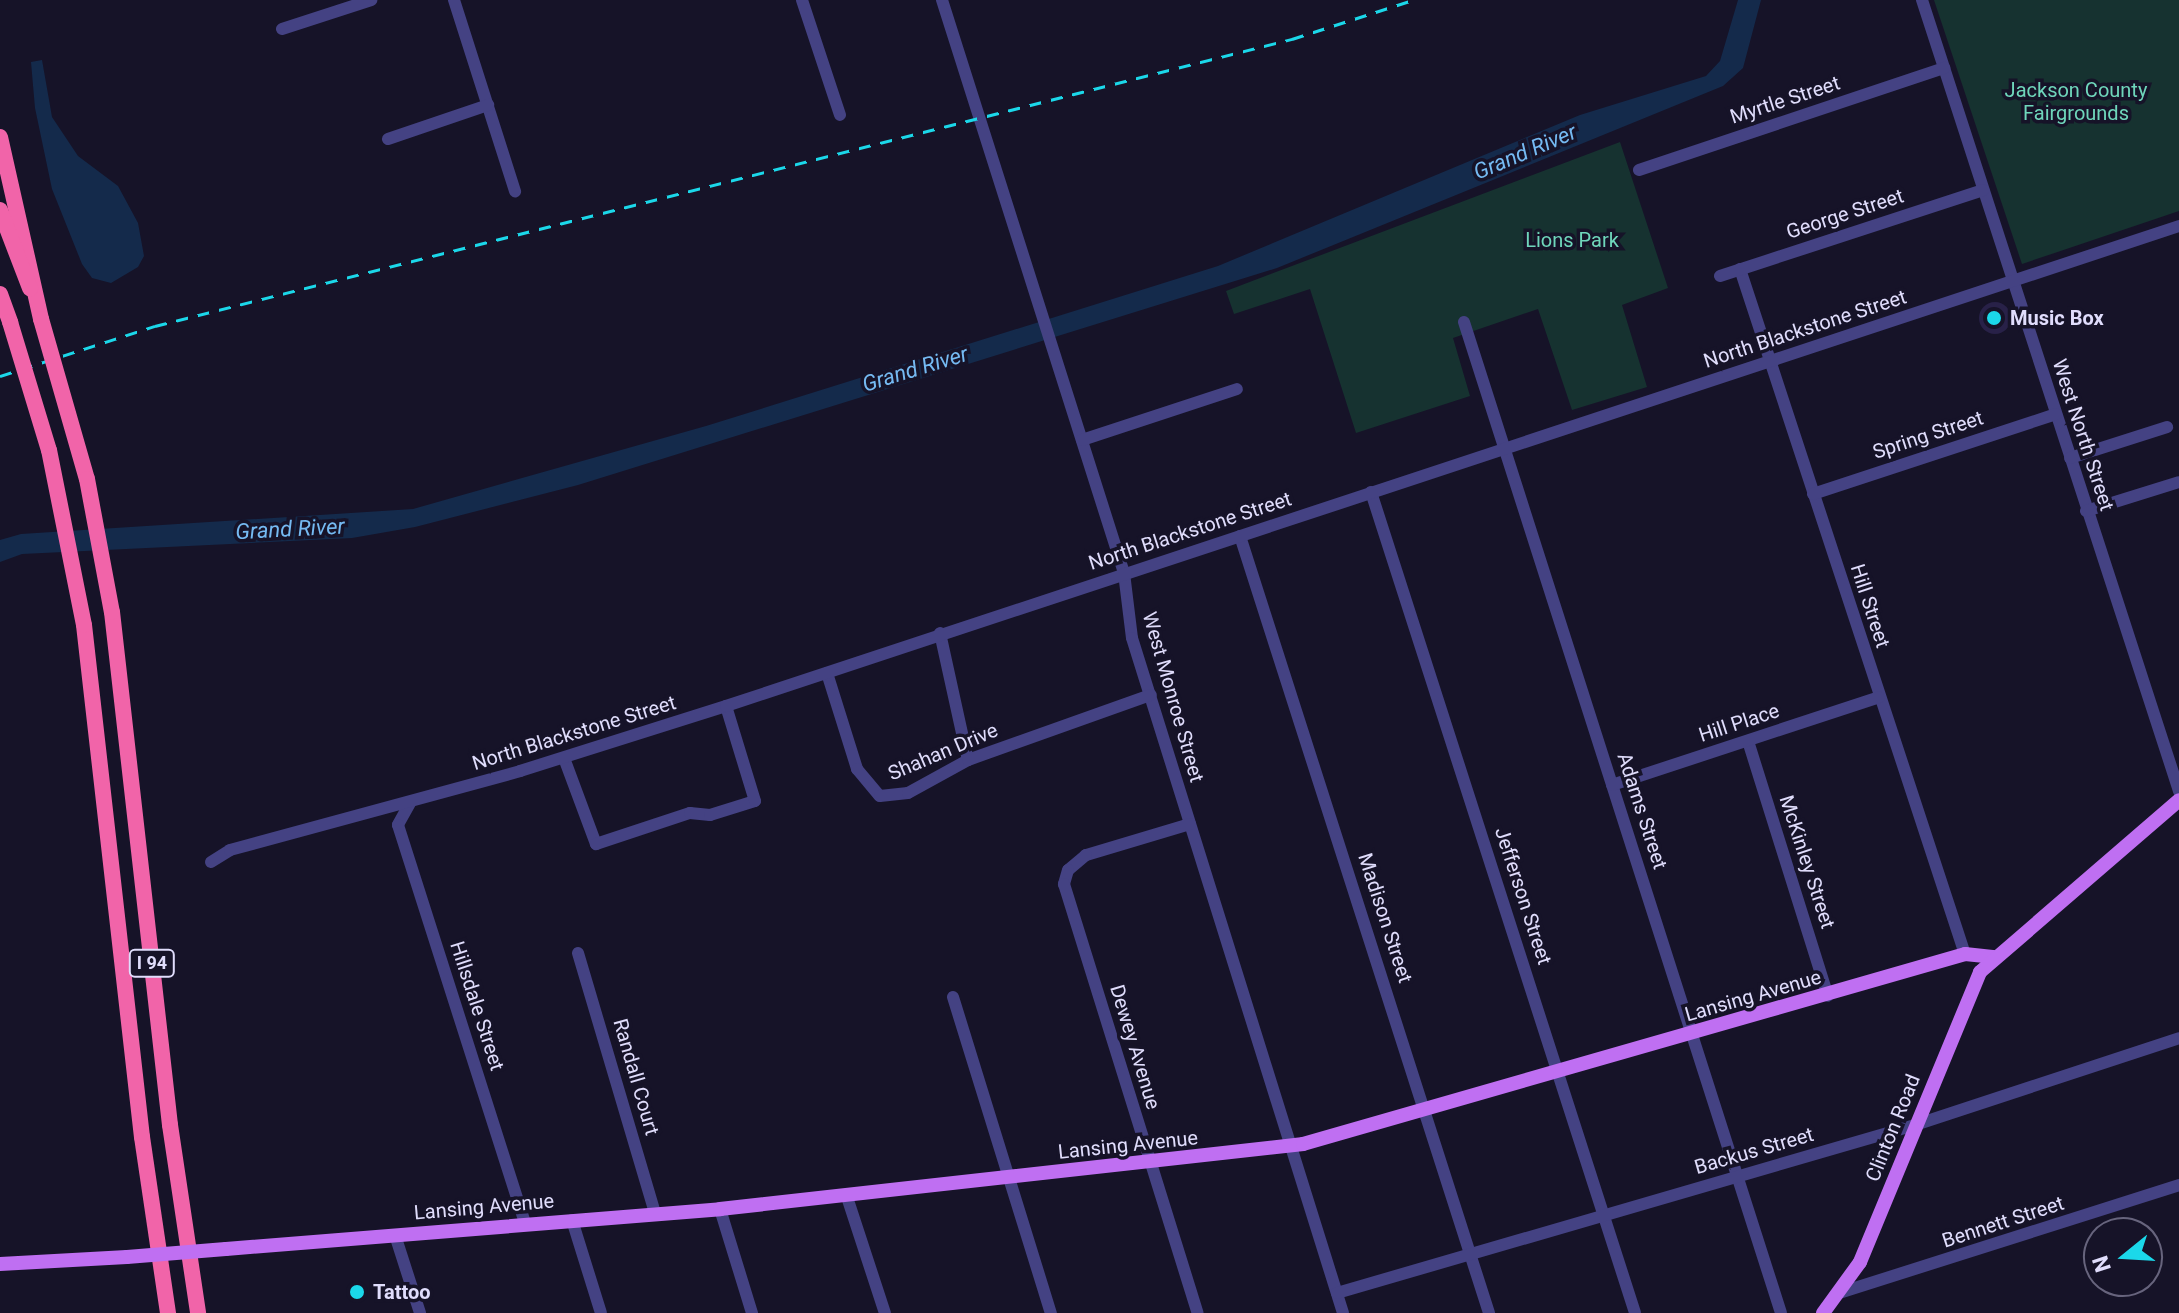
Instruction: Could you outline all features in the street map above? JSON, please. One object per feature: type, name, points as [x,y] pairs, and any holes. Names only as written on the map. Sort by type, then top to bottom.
[{"type":"highway","points":[[0,137],[41,319]]},
{"type":"highway","name":"I 94","points":[[0,210],[41,319],[87,479],[112,612],[170,1125],[198,1313]]},
{"type":"highway","name":"I 94","points":[[0,294],[53,466],[84,625],[140,1125],[168,1313]]},
{"type":"main road","points":[[1995,957],[2179,800]]},
{"type":"main road","name":"Lansing Avenue","points":[[0,1264],[127,1257],[720,1209],[1151,1164],[1291,1145],[1828,996],[1965,954],[1995,957]]},
{"type":"main road","name":"Clinton Road","points":[[1823,1313],[1860,1262],[1974,984],[1995,957]]},
{"type":"street","points":[[282,29],[371,0]]},
{"type":"street","points":[[454,0],[515,191]]},
{"type":"street","points":[[802,0],[840,115]]},
{"type":"street","name":"West Monroe Street","points":[[942,0],[1124,573],[1132,638],[1343,1313]]},
{"type":"street","name":"West North Street","points":[[1922,0],[2179,791]]},
{"type":"street","name":"Myrtle Street","points":[[1639,170],[1944,68]]},
{"type":"street","points":[[388,139],[488,105]]},
{"type":"street","name":"George Street","points":[[1720,276],[1983,190]]},
{"type":"street","name":"North Blackstone Street","points":[[211,862],[230,850],[410,803],[726,706],[2179,226]]},
{"type":"street","name":"Hill Street","points":[[1740,269],[1965,954]]},
{"type":"street","name":"Adams Street","points":[[1464,322],[1781,1313]]},
{"type":"street","points":[[1082,440],[1237,389]]},
{"type":"street","name":"Spring Street","points":[[1813,494],[2056,414]]},
{"type":"street","points":[[2070,458],[2167,427]]},
{"type":"street","points":[[2086,511],[2179,482]]},
{"type":"street","name":"Jefferson Street","points":[[1371,492],[1635,1313]]},
{"type":"street","name":"Madison Street","points":[[1240,536],[1489,1313]]},
{"type":"street","points":[[940,633],[968,760]]},
{"type":"street","name":"Shahan Drive","points":[[827,673],[857,769],[871,793],[898,796],[968,760],[1151,695]]},
{"type":"street","name":"Hill Place","points":[[1612,785],[1879,697]]},
{"type":"street","points":[[564,758],[596,844],[690,813],[710,815],[755,801],[726,706]]},
{"type":"street","name":"McKinley Street","points":[[1748,741],[1828,996]]},
{"type":"street","name":"Hillsdale Street","points":[[410,803],[398,825],[525,1224]]},
{"type":"street","name":"Dewey Avenue","points":[[1190,824],[1086,855],[1068,870],[1064,884],[1198,1313]]},
{"type":"street","name":"Randall Court","points":[[578,953],[655,1213]]},
{"type":"street","points":[[953,997],[1051,1313]]},
{"type":"street","name":"Backus Street","points":[[1337,1293],[1915,1125],[2179,1038]]},
{"type":"street","name":"Bennett Street","points":[[1839,1293],[2179,1185]]},
{"type":"street","points":[[847,1197],[885,1313]]},
{"type":"street","points":[[720,1209],[752,1313]]},
{"type":"street","points":[[572,1220],[601,1313]]},
{"type":"street","points":[[395,1235],[420,1313]]},
{"type":"green space","name":"Jackson County Fairgrounds","points":[[1934,0],[2179,0],[2179,211],[2022,264]]},
{"type":"green space","name":"Lions Park","points":[[1620,142],[1668,288],[1622,305],[1647,387],[1572,410],[1538,309],[1453,338],[1470,396],[1356,433],[1310,289],[1234,314],[1226,291]]},
{"type":"water","name":"Grand River","points":[[1738,0],[1761,0],[1743,68],[1723,86],[1277,268],[578,485],[415,527],[352,538],[22,554],[0,562],[0,540],[21,534],[413,509],[706,426],[1218,266],[1580,115],[1706,76],[1720,61]]},
{"type":"water","points":[[42,60],[52,117],[78,156],[118,186],[138,223],[144,256],[138,267],[111,283],[92,278],[82,264],[52,189],[35,108],[31,62]]},
{"type":"building","name":"Music Box","points":[[1995,302],[2006,307],[2011,318],[2006,329],[1995,334],[1984,329],[1979,318],[1984,307]]},
{"type":"railway","points":[[0,376],[155,326],[1292,39],[1413,0]]},
{"type":"place","name":"Music Box","points":[[1994,318]]},
{"type":"place","name":"Tattoo","points":[[357,1292]]}]
